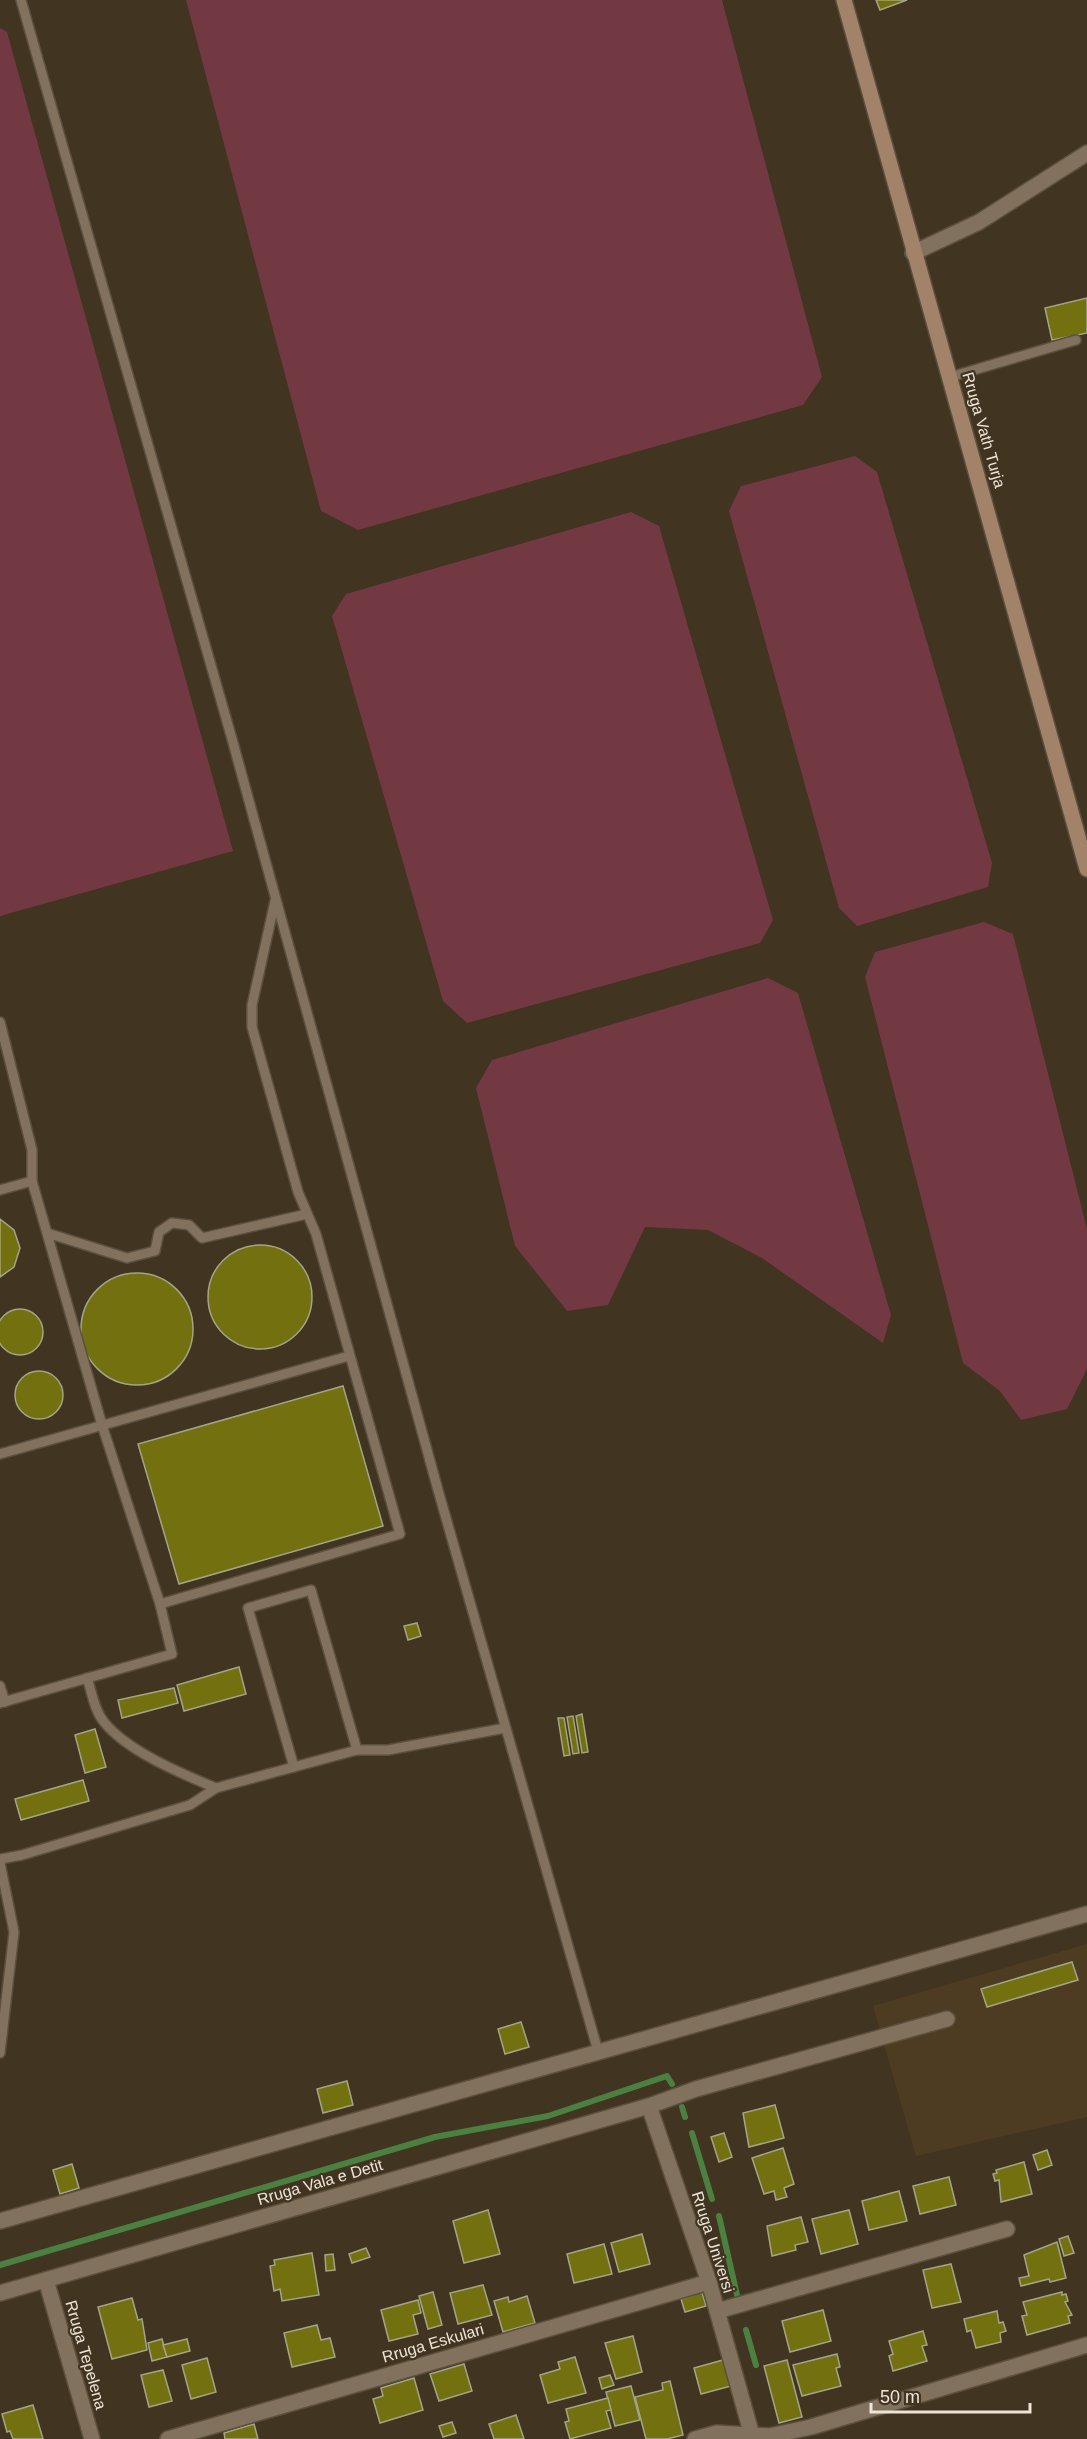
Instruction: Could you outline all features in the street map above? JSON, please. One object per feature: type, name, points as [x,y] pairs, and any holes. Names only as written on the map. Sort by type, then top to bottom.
[{"type":"street","name":"Rruga Vath Turja","points":[[844,0],[1087,869]]},
{"type":"street","points":[[913,253],[979,222],[1087,153]]},
{"type":"street","points":[[0,2221],[1087,1914]]},
{"type":"street","points":[[649,2106],[696,2089],[947,2019]]},
{"type":"street","name":"Rruga Vala e Detit","points":[[0,2293],[649,2106]]},
{"type":"street","name":"Rruga Universi","points":[[649,2106],[709,2282],[752,2437]]},
{"type":"street","points":[[717,2312],[1006,2229]]},
{"type":"street","name":"Rruga Tepelena","points":[[46,2280],[92,2439]]},
{"type":"street","name":"Rruga Eskulari","points":[[168,2439],[709,2282]]},
{"type":"street","points":[[695,2439],[717,2433],[752,2437],[769,2436],[811,2427],[1087,2345]]},
{"type":"lane","points":[[21,0],[276,898],[505,1728],[598,2051]]},
{"type":"lane","points":[[950,377],[1076,340]]},
{"type":"lane","points":[[160,1604],[399,1534],[316,1234],[298,1192],[252,1027],[252,1005],[276,898]]},
{"type":"lane","points":[[0,1022],[32,1150],[32,1181],[102,1425],[160,1604],[171,1654],[2,1702],[0,1686]]},
{"type":"lane","points":[[0,1190],[32,1181]]},
{"type":"lane","points":[[47,1233],[127,1258],[155,1251],[159,1232],[172,1223],[189,1225],[202,1238],[307,1214]]},
{"type":"lane","points":[[0,1454],[349,1356]]},
{"type":"lane","points":[[294,1767],[248,1608],[311,1590],[357,1749]]},
{"type":"lane","points":[[87,1678],[97,1710],[104,1722],[133,1745],[169,1768],[216,1788]]},
{"type":"lane","points":[[0,2053],[14,1932],[0,1861],[190,1805],[216,1788],[357,1749],[388,1750],[505,1728]]},
{"type":"shaded area","points":[[186,0],[722,0],[822,377],[803,405],[358,530],[321,511]]},
{"type":"shaded area","points":[[0,28],[7,32],[233,851],[0,916]]},
{"type":"shaded area","points":[[855,456],[877,472],[992,863],[988,887],[857,926],[839,908],[729,511],[741,486]]},
{"type":"shaded area","points":[[631,512],[659,526],[773,920],[760,943],[467,1023],[443,1001],[332,616],[346,594]]},
{"type":"shaded area","points":[[984,922],[1013,934],[1087,1229],[1087,1369],[1067,1409],[1021,1420],[1000,1391],[963,1363],[865,977],[875,952]]},
{"type":"shaded area","points":[[768,978],[798,993],[891,1315],[883,1343],[762,1258],[708,1230],[645,1227],[608,1305],[567,1311],[515,1246],[476,1088],[492,1060]]},
{"type":"shaded area","points":[[1087,1944],[1087,2117],[916,2156],[873,2006]]},
{"type":"building","points":[[876,0],[907,0],[880,10]]},
{"type":"building","points":[[1087,298],[1087,333],[1052,340],[1045,308]]},
{"type":"building","points":[[0,1219],[14,1230],[20,1248],[14,1267],[0,1277]]},
{"type":"building","points":[[260,1245],[280,1249],[297,1260],[308,1277],[312,1297],[308,1317],[297,1334],[280,1345],[260,1349],[240,1345],[223,1334],[212,1317],[208,1297],[212,1277],[223,1260],[240,1249]]},
{"type":"building","points":[[137,1273],[158,1277],[177,1289],[189,1308],[193,1329],[189,1350],[177,1369],[158,1381],[137,1385],[116,1381],[97,1369],[85,1350],[81,1329],[85,1308],[97,1289],[116,1277]]},
{"type":"building","points":[[20,1309],[36,1316],[43,1332],[36,1348],[20,1355],[4,1348],[-3,1332],[4,1316]]},
{"type":"building","points":[[34,1371],[44,1371],[56,1378],[63,1390],[63,1400],[56,1412],[44,1419],[34,1419],[19,1408],[15,1400],[15,1390],[26,1375]]},
{"type":"building","points":[[343,1386],[383,1526],[179,1584],[138,1444]]},
{"type":"building","points":[[417,1623],[421,1636],[408,1640],[404,1626]]},
{"type":"building","points":[[239,1667],[246,1694],[184,1711],[177,1685]]},
{"type":"building","points":[[174,1688],[178,1703],[122,1718],[118,1700]]},
{"type":"building","points":[[582,1714],[588,1752],[582,1753],[576,1716]]},
{"type":"building","points":[[573,1716],[579,1753],[573,1754],[567,1717]]},
{"type":"building","points":[[558,1718],[564,1718],[570,1755],[564,1756]]},
{"type":"building","points":[[95,1729],[106,1767],[85,1773],[75,1735]]},
{"type":"building","points":[[83,1780],[89,1801],[21,1820],[15,1799]]},
{"type":"building","points":[[1072,1962],[1078,1980],[987,2007],[981,1989]]},
{"type":"building","points":[[521,2022],[529,2047],[505,2054],[498,2029]]},
{"type":"building","points":[[347,2081],[353,2105],[323,2113],[317,2089]]},
{"type":"building","points":[[775,2105],[784,2138],[749,2147],[743,2113]]},
{"type":"building","points":[[724,2133],[732,2157],[719,2162],[711,2137]]},
{"type":"building","points":[[783,2148],[794,2184],[784,2188],[787,2197],[776,2200],[774,2191],[764,2194],[752,2158]]},
{"type":"building","points":[[1047,2150],[1052,2165],[1038,2170],[1033,2155]]},
{"type":"building","points":[[1024,2162],[1032,2194],[1001,2202],[999,2180],[995,2181],[993,2174],[997,2173],[996,2170]]},
{"type":"building","points":[[72,2164],[79,2188],[60,2194],[53,2170]]},
{"type":"building","points":[[949,2177],[956,2205],[920,2214],[913,2186]]},
{"type":"building","points":[[899,2191],[907,2221],[869,2230],[862,2201]]},
{"type":"building","points":[[488,2210],[500,2254],[464,2263],[453,2221]]},
{"type":"building","points":[[849,2210],[858,2244],[821,2254],[812,2219]]},
{"type":"building","points":[[801,2217],[808,2242],[795,2245],[796,2250],[772,2256],[767,2226]]},
{"type":"building","points":[[642,2234],[650,2264],[619,2272],[611,2243]]},
{"type":"building","points":[[1068,2236],[1074,2253],[1064,2256],[1059,2239]]},
{"type":"building","points":[[1057,2242],[1066,2278],[1050,2282],[1049,2279],[1021,2286],[1019,2278],[1029,2276],[1024,2255]]},
{"type":"building","points":[[604,2244],[612,2274],[574,2283],[567,2254]]},
{"type":"building","points":[[366,2248],[370,2257],[352,2263],[349,2254]]},
{"type":"building","points":[[312,2253],[319,2295],[282,2301],[280,2289],[274,2291],[270,2266],[275,2265],[274,2260]]},
{"type":"building","points":[[333,2254],[335,2270],[326,2271],[325,2255]]},
{"type":"building","points":[[951,2264],[961,2302],[932,2308],[923,2270]]},
{"type":"building","points":[[483,2285],[492,2315],[458,2324],[450,2293]]},
{"type":"building","points":[[433,2292],[442,2325],[428,2329],[419,2296]]},
{"type":"building","points":[[702,2292],[706,2306],[685,2312],[681,2299]]},
{"type":"building","points":[[1062,2292],[1062,2295],[1066,2294],[1068,2301],[1065,2302],[1072,2315],[1068,2316],[1070,2323],[1027,2335],[1022,2316],[1027,2315],[1023,2302]]},
{"type":"building","points":[[527,2296],[535,2323],[503,2332],[494,2301],[508,2297],[509,2302]]},
{"type":"building","points":[[132,2298],[138,2320],[142,2319],[147,2350],[112,2359],[98,2307]]},
{"type":"building","points":[[418,2300],[421,2313],[413,2315],[418,2334],[389,2341],[381,2310]]},
{"type":"building","points":[[823,2310],[831,2341],[790,2352],[782,2321]]},
{"type":"building","points":[[997,2311],[999,2323],[1003,2322],[1006,2331],[1000,2333],[1001,2342],[976,2348],[971,2330],[967,2332],[964,2319]]},
{"type":"building","points":[[317,2325],[321,2340],[330,2338],[335,2357],[292,2367],[284,2333]]},
{"type":"building","points":[[923,2331],[927,2345],[922,2346],[927,2361],[893,2371],[889,2356],[893,2354],[889,2341]]},
{"type":"building","points":[[633,2336],[642,2372],[616,2379],[605,2343]]},
{"type":"building","points":[[162,2339],[167,2357],[152,2361],[148,2343]]},
{"type":"building","points":[[187,2339],[190,2351],[167,2357],[163,2345]]},
{"type":"building","points":[[837,2354],[840,2367],[836,2368],[841,2386],[802,2396],[793,2365]]},
{"type":"building","points":[[575,2357],[586,2393],[548,2403],[540,2375],[560,2369],[558,2362]]},
{"type":"building","points":[[207,2358],[216,2392],[191,2399],[182,2365]]},
{"type":"building","points":[[723,2360],[731,2386],[701,2394],[694,2368]]},
{"type":"building","points":[[787,2360],[802,2417],[779,2423],[764,2366]]},
{"type":"building","points":[[464,2364],[472,2391],[439,2401],[430,2374]]},
{"type":"building","points":[[163,2370],[172,2401],[149,2407],[141,2375]]},
{"type":"building","points":[[610,2375],[614,2385],[602,2389],[599,2378]]},
{"type":"building","points":[[414,2378],[423,2410],[380,2423],[373,2399],[383,2396],[381,2388]]},
{"type":"building","points":[[670,2381],[683,2435],[667,2439],[646,2439],[635,2397],[663,2390],[662,2383]]},
{"type":"building","points":[[631,2386],[640,2420],[615,2426],[606,2392]]},
{"type":"building","points":[[608,2398],[611,2410],[606,2411],[611,2428],[570,2439],[565,2422],[569,2421],[566,2409]]},
{"type":"building","points":[[33,2405],[43,2439],[13,2439],[10,2431],[7,2432],[2,2414]]},
{"type":"building","points":[[516,2415],[524,2439],[494,2439],[489,2424]]},
{"type":"building","points":[[452,2422],[456,2433],[443,2437],[439,2426]]},
{"type":"building","points":[[254,2424],[258,2439],[225,2439],[224,2433]]},
{"type":"waterway","points":[[0,2265],[435,2137],[548,2116],[667,2076],[672,2084]]},
{"type":"waterway","points":[[682,2107],[685,2117]]},
{"type":"waterway","points":[[692,2133],[712,2199]]},
{"type":"waterway","points":[[719,2216],[737,2295]]},
{"type":"waterway","points":[[746,2330],[756,2365]]}]
